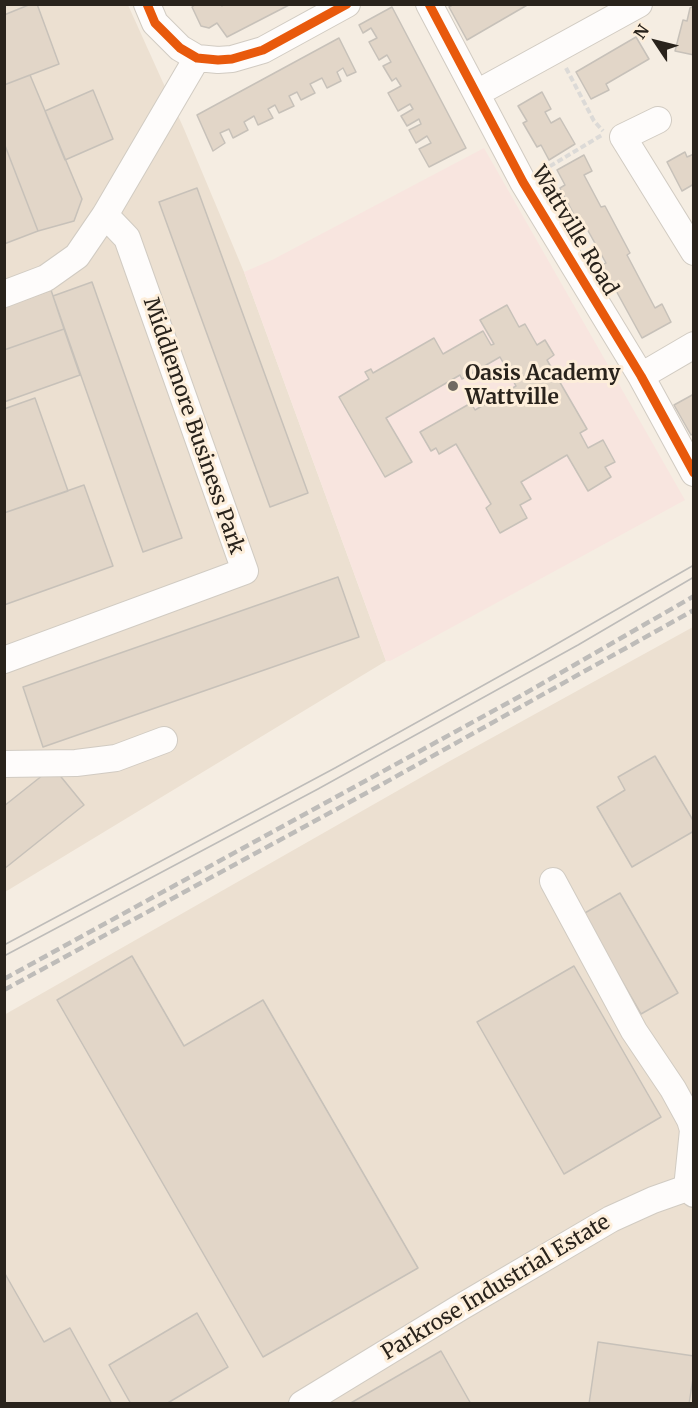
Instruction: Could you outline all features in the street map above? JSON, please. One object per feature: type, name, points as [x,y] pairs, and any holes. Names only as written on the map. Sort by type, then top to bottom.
[{"type":"street","points":[[147,4],[155,23],[180,48],[197,58],[232,59],[263,50],[347,4]]},
{"type":"street","name":"Wattville Road","points":[[429,4],[523,182],[641,376],[693,473]]},
{"type":"street","points":[[477,93],[639,4]]},
{"type":"street","points":[[4,294],[46,278],[77,256],[105,215],[197,58]]},
{"type":"street","points":[[658,120],[623,137],[687,226],[693,252]]},
{"type":"street","name":"Middlemore Business Park","points":[[4,660],[245,571],[127,238],[105,215]]},
{"type":"street","points":[[641,376],[693,345]]},
{"type":"street","points":[[4,764],[76,762],[116,758],[164,740]]},
{"type":"street","points":[[552,881],[634,1031],[673,1089],[690,1120],[693,1130],[690,1191]]},
{"type":"street","points":[[690,1120],[693,1092]]},
{"type":"street","name":"Parkrose Industrial Estate","points":[[302,1404],[611,1219],[653,1200],[690,1191]]},
{"type":"path","points":[[523,182],[605,134],[594,122],[557,51]]},
{"type":"shaded area","points":[[5,5],[128,5],[184,129],[244,272],[386,661],[5,892]]},
{"type":"shaded area","name":"Oasis Academy Wattville","points":[[484,148],[685,500],[390,661],[386,661],[244,272],[272,260]]},
{"type":"shaded area","points":[[693,627],[693,1403],[5,1403],[4,1015],[448,762]]},
{"type":"building","points":[[31,4],[37,4],[59,64],[4,85],[4,15]]},
{"type":"building","points":[[196,4],[220,4],[222,6],[225,4],[291,4],[227,37],[217,23],[209,28],[201,26],[192,7]]},
{"type":"building","points":[[454,4],[529,4],[467,40],[449,7]]},
{"type":"building","points":[[694,6],[694,55],[675,51],[683,20],[687,21],[690,8]]},
{"type":"building","points":[[392,7],[466,148],[429,167],[419,149],[431,143],[427,136],[416,143],[409,130],[421,124],[419,119],[407,126],[401,116],[413,109],[410,104],[398,111],[388,93],[401,86],[396,78],[392,81],[383,66],[391,62],[387,55],[379,60],[369,42],[377,38],[371,28],[363,33],[359,25]]},
{"type":"building","points":[[636,37],[649,59],[606,84],[609,90],[591,99],[576,72]]},
{"type":"building","points":[[339,38],[356,72],[347,76],[343,68],[337,72],[341,81],[327,88],[322,78],[310,84],[315,93],[301,100],[297,92],[289,96],[294,106],[279,113],[275,105],[268,109],[273,118],[258,125],[254,116],[244,122],[248,130],[233,138],[229,129],[220,133],[225,143],[213,151],[197,115]]},
{"type":"building","points":[[30,75],[82,199],[74,221],[38,231],[4,143],[4,85]]},
{"type":"building","points":[[93,90],[113,139],[65,160],[45,111]]},
{"type":"building","points":[[542,92],[551,109],[545,112],[551,123],[560,118],[575,144],[549,160],[541,145],[537,147],[523,123],[527,121],[518,106]]},
{"type":"building","points":[[4,143],[38,231],[4,244]]},
{"type":"building","points":[[685,152],[687,157],[694,154],[694,184],[682,191],[667,162]]},
{"type":"building","points":[[584,155],[592,171],[584,175],[601,207],[605,206],[630,253],[627,255],[655,308],[662,304],[671,322],[642,338],[602,265],[606,263],[582,220],[578,222],[560,188],[565,185],[557,170]]},
{"type":"building","points":[[197,188],[308,493],[270,507],[159,202]]},
{"type":"building","points":[[92,282],[182,538],[143,552],[53,296]]},
{"type":"building","points":[[51,290],[64,329],[4,350],[4,307]]},
{"type":"building","points":[[507,305],[519,327],[525,324],[537,345],[545,340],[554,355],[547,360],[587,429],[580,433],[588,448],[603,440],[615,462],[605,467],[611,477],[588,491],[567,455],[521,482],[531,499],[520,505],[527,518],[500,533],[486,508],[491,504],[456,444],[439,454],[436,448],[431,451],[420,432],[471,403],[475,410],[516,386],[500,357],[462,379],[460,375],[386,418],[412,462],[385,477],[339,397],[369,379],[365,372],[371,369],[373,373],[434,338],[443,354],[483,331],[491,345],[494,344],[480,320]]},
{"type":"building","points":[[64,329],[80,375],[4,402],[4,350]]},
{"type":"building","points":[[694,394],[694,433],[691,435],[674,405]]},
{"type":"building","points":[[35,398],[68,491],[4,513],[4,409]]},
{"type":"building","points":[[84,485],[113,566],[4,605],[4,513]]},
{"type":"building","points":[[338,577],[359,637],[43,747],[23,687]]},
{"type":"building","points":[[655,756],[694,822],[694,831],[632,867],[597,807],[625,790],[618,777]]},
{"type":"building","points":[[53,767],[84,805],[4,869],[4,806]]},
{"type":"building","points":[[620,893],[678,993],[641,1014],[583,914]]},
{"type":"building","points":[[132,956],[184,1046],[263,1000],[418,1268],[263,1357],[57,1000]]},
{"type":"building","points":[[574,966],[661,1117],[564,1174],[477,1022]]},
{"type":"building","points":[[4,1272],[44,1342],[70,1328],[112,1404],[4,1404]]},
{"type":"building","points":[[197,1313],[228,1367],[166,1404],[131,1404],[109,1365]]},
{"type":"building","points":[[598,1342],[694,1356],[689,1404],[589,1404]]},
{"type":"building","points":[[441,1351],[471,1404],[349,1404]]},
{"type":"tram line","points":[[4,945],[335,768],[694,565]]},
{"type":"tram line","points":[[4,956],[318,789],[578,645],[694,577]]},
{"type":"railway","points":[[4,979],[524,694],[694,596]]},
{"type":"railway","points":[[4,990],[370,791],[694,610]]},
{"type":"cycle path","points":[[147,4],[155,23],[180,48],[197,58],[218,60],[232,59],[263,50],[347,4]]},
{"type":"cycle path","points":[[429,4],[523,182],[641,376],[694,473]]},
{"type":"place","name":"Oasis Academy Wattville","points":[[453,386]]}]
